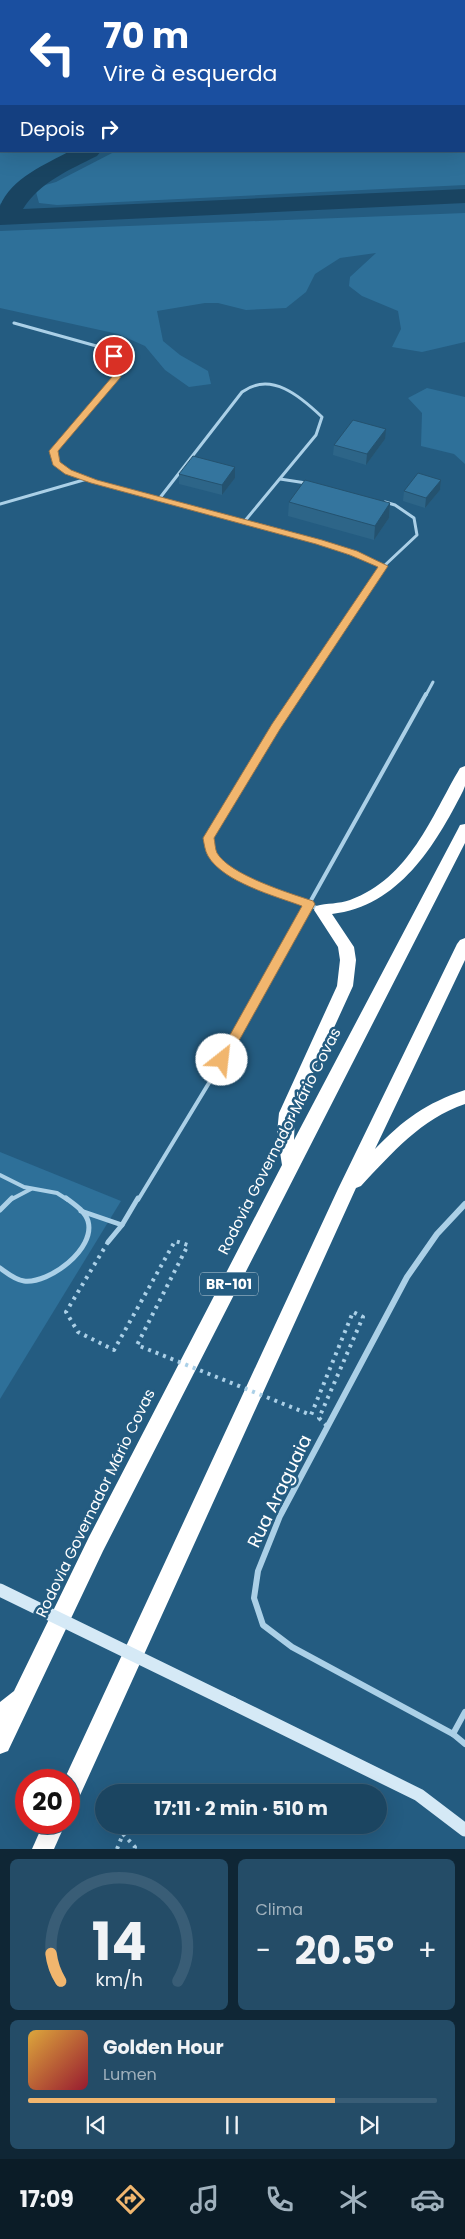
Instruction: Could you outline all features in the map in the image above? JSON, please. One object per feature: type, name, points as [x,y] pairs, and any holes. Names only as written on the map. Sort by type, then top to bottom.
[{"type":"highway","points":[[315,907],[354,905],[376,894],[407,868],[431,836],[465,771]]},
{"type":"highway","name":"Rodovia Governador Mário Covas","points":[[0,1743],[96,1544],[465,829]]},
{"type":"highway","points":[[290,1166],[285,1133],[287,1113],[345,986],[348,960],[346,947],[340,935],[315,907]]},
{"type":"highway","points":[[80,1770],[347,1189],[465,944]]},
{"type":"highway","points":[[347,1189],[422,1116],[446,1102],[465,1097]]},
{"type":"highway","points":[[0,1716],[26,1692]]},
{"type":"highway","points":[[43,1849],[50,1834]]},
{"type":"main road","points":[[0,1590],[418,1795],[465,1830]]},
{"type":"street","name":"Rua Araguaia","points":[[465,1204],[437,1234],[407,1276],[280,1516],[258,1571],[254,1598],[264,1625],[292,1647],[453,1734],[465,1744]]},
{"type":"street","points":[[453,1734],[465,1712]]},
{"type":"lane","points":[[14,323],[100,347],[114,356],[121,365],[116,378],[54,451],[56,463],[68,472],[354,553],[384,566]]},
{"type":"lane","points":[[159,499],[242,392],[249,385],[266,382],[308,402],[322,417],[316,435],[244,522]]},
{"type":"lane","points":[[0,504],[88,479]]},
{"type":"lane","points":[[280,479],[313,485]]},
{"type":"lane","points":[[315,907],[253,884],[230,871],[212,854],[209,838],[276,727],[384,566],[417,535],[414,518],[395,505],[377,500]]},
{"type":"lane","points":[[108,1242],[122,1225],[315,907],[433,682]]},
{"type":"lane","points":[[0,1175],[32,1189],[60,1194],[81,1210],[122,1225]]},
{"type":"lane","points":[[0,1210],[11,1199],[32,1189]]},
{"type":"lane","points":[[0,1268],[8,1275],[24,1281],[48,1277],[61,1269],[76,1255],[87,1235],[88,1222],[81,1210]]},
{"type":"path","points":[[108,1242],[66,1312],[78,1332],[114,1350],[175,1241],[188,1245],[136,1345],[311,1415],[353,1312],[362,1317],[319,1418],[327,1426]]},
{"type":"path","points":[[117,1849],[123,1834],[135,1847],[134,1849]]},
{"type":"shaded area","points":[[0,152],[80,152],[36,172],[22,182],[11,196],[0,204]]},
{"type":"shaded area","points":[[114,152],[465,152],[465,185],[57,205],[39,203],[35,188],[56,182]]},
{"type":"shaded area","points":[[465,213],[465,342],[422,352],[392,347],[401,329],[398,311],[362,296],[349,286],[350,277],[376,253],[340,258],[315,274],[306,292],[286,308],[246,310],[218,303],[205,303],[157,311],[163,341],[180,355],[208,371],[211,384],[189,387],[165,370],[145,346],[118,334],[0,308],[0,231]]},
{"type":"shaded area","points":[[427,388],[465,397],[465,464],[454,454],[421,446],[422,413],[408,398]]},
{"type":"shaded area","points":[[0,1152],[121,1201],[0,1399]]},
{"type":"building","points":[[353,420],[386,429],[367,454],[334,445]]},
{"type":"building","points":[[193,456],[235,467],[222,485],[179,474]]},
{"type":"building","points":[[418,473],[441,480],[426,498],[404,491]]},
{"type":"building","points":[[305,480],[390,503],[375,526],[289,502]]},
{"type":"waterway","points":[[5,218],[23,190],[48,172],[87,152]]},
{"type":"waterway","points":[[5,218],[465,196]]},
{"type":"waterway","points":[[0,218],[5,218]]},
{"type":"route","points":[[114,356],[121,365],[116,378],[54,451],[56,463],[68,472],[94,481],[319,542],[354,553],[384,566],[276,727],[209,838],[212,854],[230,871],[253,884],[309,904],[222,1060]]}]
